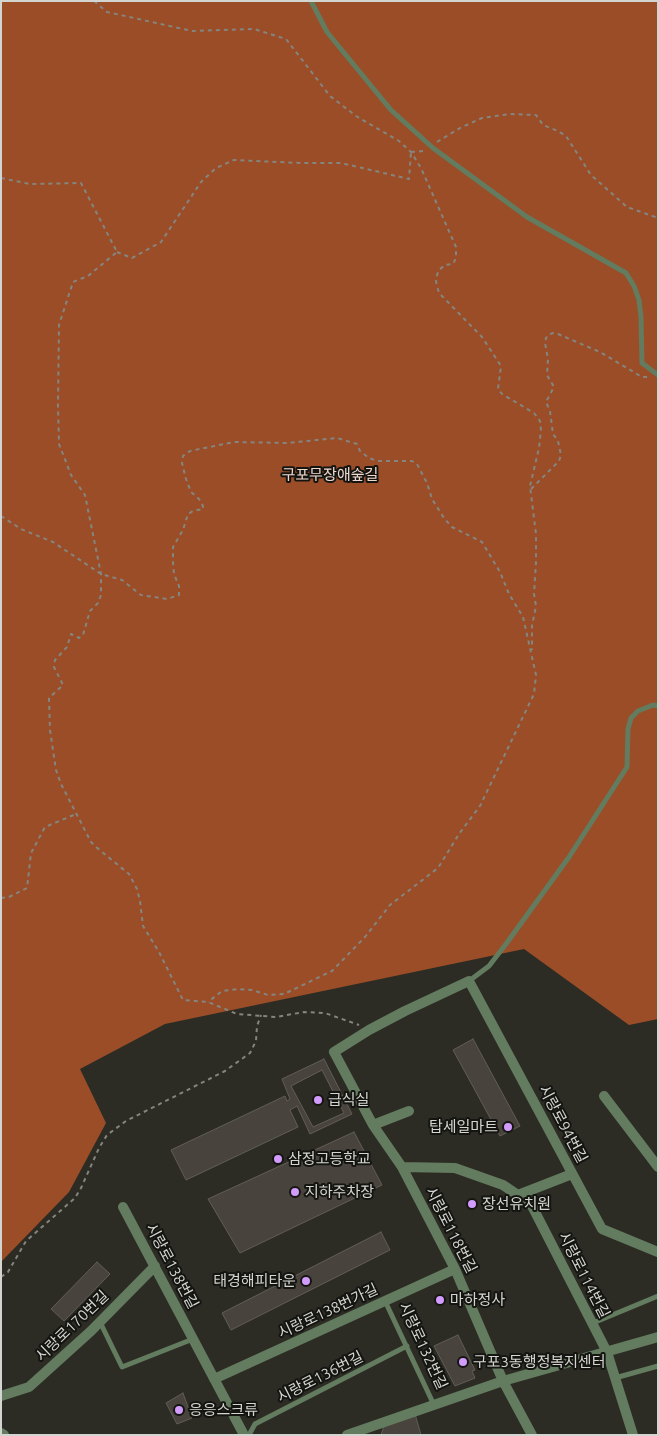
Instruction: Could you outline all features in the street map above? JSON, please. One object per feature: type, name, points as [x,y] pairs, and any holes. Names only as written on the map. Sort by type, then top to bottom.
[{"type":"street","name":"시랑로118번길","points":[[469,981],[405,1011],[369,1030],[334,1052],[373,1125],[402,1167],[454,1269],[504,1381],[532,1435]]},
{"type":"street","name":"시랑로94번길","points":[[469,981],[602,1229],[658,1252]]},
{"type":"street","points":[[604,1096],[658,1167]]},
{"type":"street","points":[[373,1125],[409,1111]]},
{"type":"street","name":"시랑로114번길","points":[[402,1167],[455,1168],[503,1185],[531,1204],[607,1352],[633,1435]]},
{"type":"street","points":[[518,1195],[572,1174]]},
{"type":"street","name":"시랑로138번길","points":[[123,1206],[244,1435]]},
{"type":"street","name":"시랑로170번길","points":[[1,1396],[28,1388],[100,1322],[155,1266]]},
{"type":"street","name":"시랑로138번가길","points":[[214,1379],[454,1269]]},
{"type":"street","name":"시랑로132번길","points":[[347,1435],[504,1381],[658,1337]]},
{"type":"lane","points":[[311,1],[327,32],[391,110],[433,148],[527,217],[626,273],[634,286],[639,300],[642,363],[657,375]]},
{"type":"lane","points":[[469,981],[490,966],[569,857],[627,767],[628,729],[631,718],[638,711],[653,705],[658,706]]},
{"type":"lane","points":[[592,1323],[658,1296]]},
{"type":"lane","name":"시랑로132번길","points":[[385,1301],[434,1405]]},
{"type":"lane","points":[[100,1322],[122,1367],[193,1339]]},
{"type":"lane","name":"시랑로136번길","points":[[249,1435],[255,1424],[406,1346]]},
{"type":"lane","points":[[615,1378],[658,1366]]},
{"type":"path","points":[[94,1],[107,12],[192,31],[254,29],[286,39],[330,96],[356,116],[400,141],[412,152],[422,168],[456,247],[456,258],[453,264],[445,265],[438,270],[436,282],[439,293],[482,337],[500,366],[498,389],[502,394],[534,413],[540,422],[539,448],[531,490],[536,534],[535,615],[532,626],[532,656]]},
{"type":"path","points":[[412,152],[431,150],[439,140],[465,125],[482,118],[510,114],[536,115],[543,125],[558,130],[566,136],[591,175],[622,203],[627,207],[658,218]]},
{"type":"path","points":[[1,178],[30,184],[81,183],[117,252],[132,258],[161,242],[201,182],[216,168],[234,160],[341,163],[409,178],[412,152]]},
{"type":"path","points":[[117,252],[88,276],[73,282],[59,325],[59,444],[71,474],[85,495],[101,574],[101,595],[98,603],[90,611],[84,635],[79,638],[71,634],[68,647],[55,660],[54,667],[63,685],[49,698],[50,730],[56,770],[76,814],[96,848],[129,874],[140,901],[143,926],[159,952],[183,1000],[208,1002],[237,1014],[276,1017],[304,1012],[325,1013],[356,1023],[369,1030]]},
{"type":"path","points":[[531,490],[559,461],[561,455],[558,441],[552,434],[550,411],[546,402],[554,387],[547,375],[548,359],[545,343],[548,335],[553,332],[589,347],[642,378],[657,375]]},
{"type":"path","points":[[1,516],[22,529],[53,542],[101,574],[122,580],[141,595],[166,599],[179,595],[179,586],[174,574],[172,547],[183,530],[188,514],[203,509],[199,499],[192,492],[182,463],[183,456],[190,451],[234,442],[281,444],[337,438],[357,444],[360,451],[377,461],[412,461],[417,464],[427,483],[432,499],[444,518],[452,527],[482,542],[500,572],[509,594],[522,616],[532,656],[536,684],[530,705],[501,760],[480,806],[459,834],[438,868],[390,905],[365,937],[332,971],[284,994],[268,995],[252,990],[238,989],[222,991],[208,1002]]},
{"type":"path","points":[[1,898],[9,897],[27,888],[31,853],[45,827],[76,814]]},
{"type":"path","points":[[1,1277],[8,1272],[26,1241],[75,1198],[107,1135],[126,1121],[226,1071],[250,1053],[256,1041],[257,1026],[261,1015]]},
{"type":"green space","name":"구포무장애숲길","points":[[1,1],[658,1],[658,1019],[629,1025],[524,949],[165,1024],[80,1069],[106,1123],[69,1192],[1,1262]]},
{"type":"building","points":[[473,1039],[520,1126],[500,1136],[453,1050]]},
{"type":"building","points":[[324,1059],[352,1114],[310,1134],[297,1106],[290,1110],[298,1127],[186,1180],[171,1150],[285,1096],[287,1101],[290,1099],[282,1079]]},
{"type":"building","name":"급식실","points":[[322,1070],[344,1113],[313,1127],[291,1086]]},
{"type":"building","name":"지하주차장","points":[[354,1132],[382,1185],[240,1253],[208,1199]]},
{"type":"building","name":"태경해피타운","points":[[381,1232],[390,1250],[231,1330],[222,1313]]},
{"type":"building","points":[[97,1262],[110,1274],[64,1321],[51,1309]]},
{"type":"building","points":[[458,1335],[475,1370],[472,1371],[475,1378],[455,1386],[434,1346]]},
{"type":"building","name":"응응스크류","points":[[183,1393],[192,1418],[177,1424],[166,1403]]},
{"type":"building","points":[[415,1414],[421,1435],[381,1435],[385,1423]]},
{"type":"place","name":"급식실","points":[[318,1100]]},
{"type":"place","name":"탑세일마트","points":[[508,1127]]},
{"type":"place","name":"삼정고등학교","points":[[278,1159]]},
{"type":"place","name":"지하주차장","points":[[295,1192]]},
{"type":"place","name":"장선유치원","points":[[472,1204]]},
{"type":"place","name":"태경해피타운","points":[[306,1281]]},
{"type":"place","name":"마하정사","points":[[440,1300]]},
{"type":"place","name":"구포3동행정복지센터","points":[[463,1362]]},
{"type":"place","name":"응응스크류","points":[[179,1410]]}]
